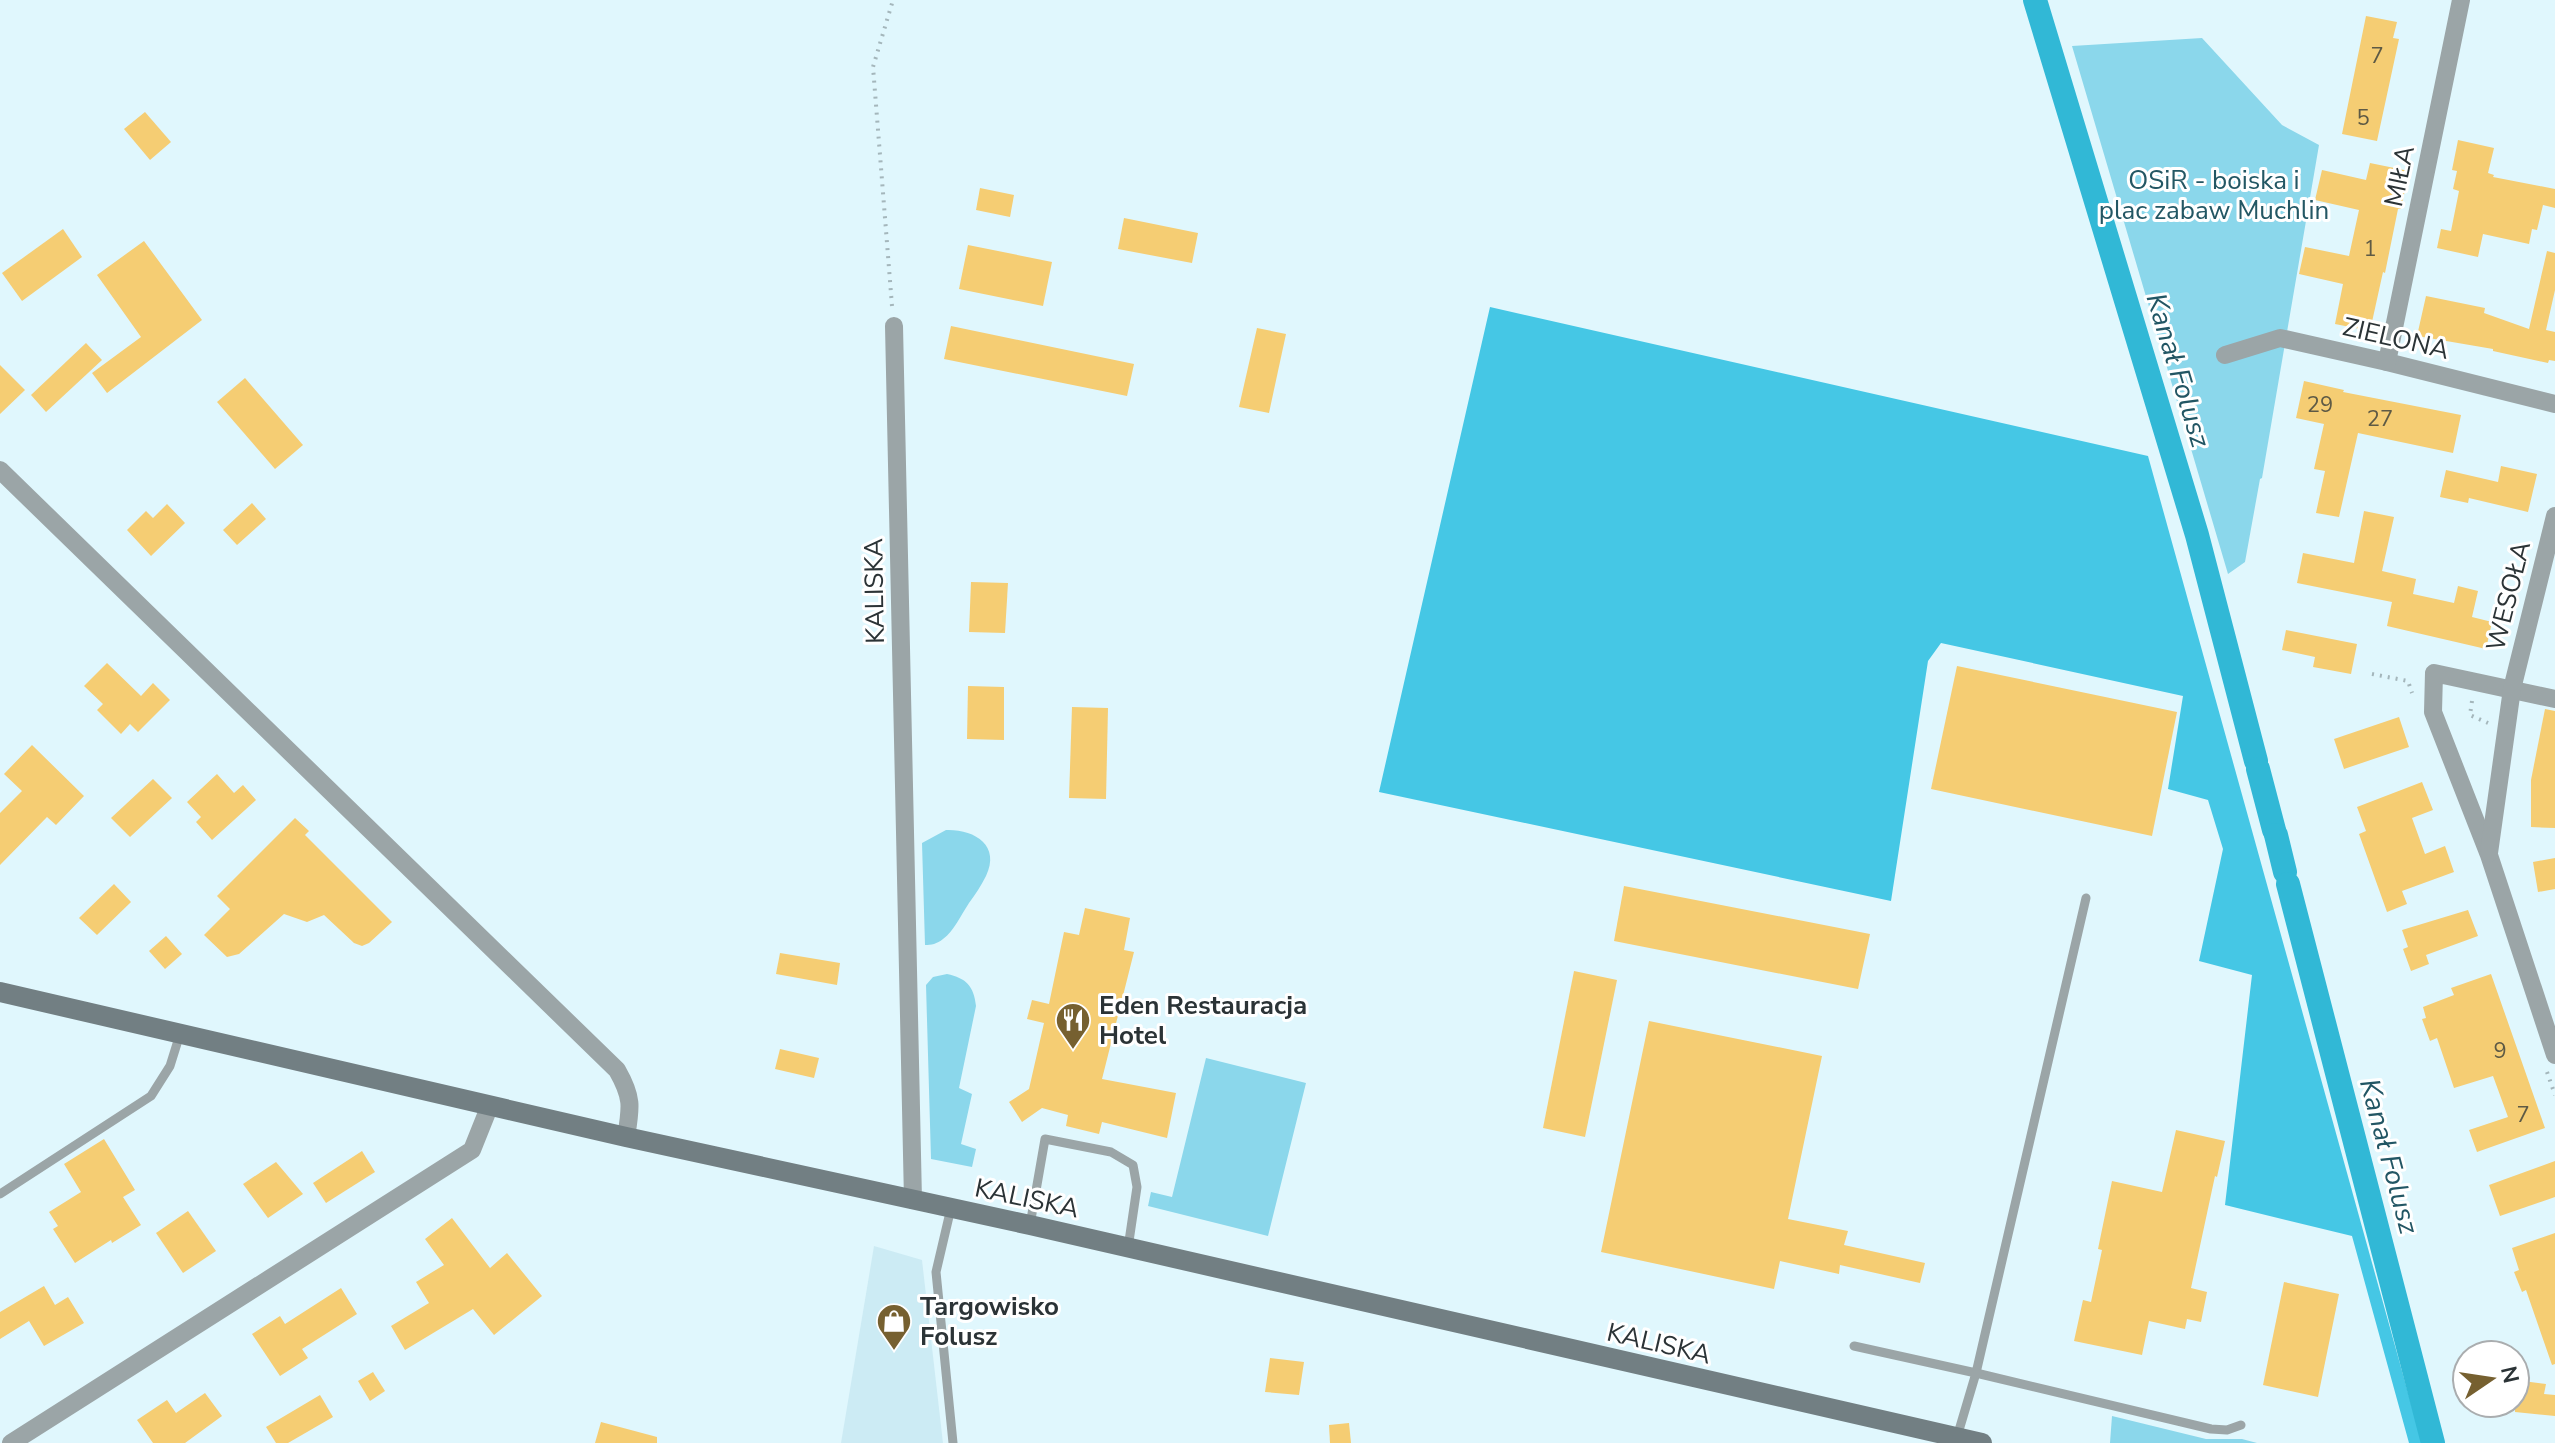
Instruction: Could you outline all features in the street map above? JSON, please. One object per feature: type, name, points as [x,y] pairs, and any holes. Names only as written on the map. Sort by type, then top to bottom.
[{"type":"main road","points":[[0,992],[913,1200]]},
{"type":"main road","name":"KALISKA","points":[[913,1200],[1982,1443]]},
{"type":"street","name":"MIŁA","points":[[2387,362],[2461,0]]},
{"type":"street","name":"KALISKA","points":[[894,326],[913,1200]]},
{"type":"street","name":"ZIELONA","points":[[2225,355],[2280,338],[2555,404]]},
{"type":"street","points":[[0,470],[617,1070],[629,1090],[632,1105],[626,1137]]},
{"type":"street","name":"WESOŁA","points":[[2489,855],[2512,689],[2555,516]]},
{"type":"street","points":[[2555,699],[2434,673],[2433,712],[2489,855],[2555,1055]]},
{"type":"street","points":[[11,1443],[472,1150],[490,1105]]},
{"type":"lane","points":[[1957,1437],[1976,1373],[2086,898]]},
{"type":"lane","points":[[0,1194],[151,1096],[170,1066],[180,1034]]},
{"type":"lane","points":[[1030,1225],[1045,1139],[1111,1152],[1133,1165],[1137,1187],[1128,1248]]},
{"type":"lane","points":[[951,1208],[936,1272],[953,1443]]},
{"type":"lane","points":[[1854,1346],[2211,1429],[2227,1430],[2241,1425]]},
{"type":"path","points":[[893,0],[873,67],[894,326]]},
{"type":"shaded area","points":[[1490,307],[2148,456],[2422,1443],[2409,1443],[2352,1236],[2225,1205],[2252,975],[2199,961],[2223,849],[2208,800],[2168,789],[2183,696],[1941,643],[1928,661],[1891,901],[1379,792]]},
{"type":"shaded area","name":"Targowisko Folusz","points":[[874,1246],[922,1260],[943,1443],[841,1443]]},
{"type":"green space","name":"OSiR - boiska i plac zabaw Muchlin","points":[[2202,38],[2282,125],[2319,145],[2245,562],[2228,574],[2072,46]]},
{"type":"green space","points":[[946,830],[966,832],[982,841],[990,856],[990,865],[951,932],[938,942],[925,945],[922,843]]},
{"type":"green space","points":[[947,974],[968,984],[976,1006],[959,1088],[972,1094],[961,1144],[976,1149],[972,1167],[931,1159],[926,985],[933,977]]},
{"type":"green space","points":[[1206,1058],[1306,1083],[1268,1236],[1148,1206],[1151,1192],[1172,1197]]},
{"type":"green space","points":[[2112,1416],[2206,1439],[2242,1439],[2257,1443],[2110,1443]]},
{"type":"building","points":[[2366,16],[2397,22],[2393,38],[2399,39],[2377,141],[2342,134]]},
{"type":"building","points":[[145,112],[171,142],[150,160],[124,129]]},
{"type":"building","points":[[2458,140],[2494,148],[2488,173],[2493,177],[2555,189],[2555,208],[2543,205],[2537,230],[2532,229],[2529,244],[2483,234],[2478,257],[2437,248],[2441,229],[2451,231],[2459,191],[2453,189],[2457,171],[2452,170]]},
{"type":"building","points":[[2370,163],[2409,171],[2370,331],[2335,324],[2343,284],[2299,274],[2305,247],[2349,256],[2359,210],[2315,200],[2322,170],[2366,180]]},
{"type":"building","points":[[980,188],[1014,195],[1010,217],[976,210]]},
{"type":"building","points":[[1124,218],[1198,233],[1192,263],[1118,249]]},
{"type":"building","points":[[63,229],[82,257],[22,301],[2,273]]},
{"type":"building","points":[[144,241],[202,320],[107,393],[92,373],[141,337],[97,275]]},
{"type":"building","points":[[968,245],[1052,262],[1043,306],[959,289]]},
{"type":"building","points":[[2547,251],[2555,253],[2555,290],[2546,330],[2555,332],[2555,361],[2549,360],[2548,363],[2493,349],[2417,336],[2426,296],[2485,308],[2484,313],[2529,329]]},
{"type":"building","points":[[951,326],[1134,364],[1127,396],[944,359]]},
{"type":"building","points":[[1257,328],[1286,334],[1269,413],[1239,407]]},
{"type":"building","points":[[86,343],[102,360],[46,412],[31,395]]},
{"type":"building","points":[[0,365],[25,390],[0,414]]},
{"type":"building","points":[[245,378],[303,445],[275,469],[217,402]]},
{"type":"building","points":[[2304,381],[2343,392],[2461,415],[2453,453],[2358,433],[2339,517],[2316,513],[2325,471],[2314,469],[2324,424],[2296,418]]},
{"type":"building","points":[[2501,466],[2537,474],[2528,512],[2469,498],[2468,503],[2440,497],[2446,470],[2498,482]]},
{"type":"building","points":[[252,503],[266,519],[237,545],[223,530]]},
{"type":"building","points":[[167,504],[185,523],[151,556],[127,530],[146,511],[153,518]]},
{"type":"building","points":[[2364,511],[2394,517],[2382,571],[2416,579],[2413,594],[2454,603],[2458,586],[2478,591],[2472,617],[2492,622],[2486,649],[2387,626],[2392,602],[2297,583],[2303,553],[2354,563]]},
{"type":"building","points":[[971,582],[1008,583],[1005,633],[969,632]]},
{"type":"building","points":[[2286,630],[2357,644],[2351,674],[2313,667],[2315,657],[2282,650]]},
{"type":"building","points":[[107,663],[141,696],[153,683],[170,700],[138,732],[130,724],[121,734],[97,710],[103,704],[84,686]]},
{"type":"building","points":[[1957,666],[2177,712],[2152,836],[1931,789]]},
{"type":"building","points":[[968,686],[1004,687],[1004,740],[967,739]]},
{"type":"building","points":[[1072,707],[1108,708],[1106,799],[1069,798]]},
{"type":"building","points":[[2545,709],[2555,711],[2555,828],[2531,827],[2531,780]]},
{"type":"building","points":[[2399,717],[2409,747],[2344,769],[2334,739]]},
{"type":"building","points":[[32,745],[84,796],[56,825],[47,817],[0,865],[0,813],[22,791],[4,774]]},
{"type":"building","points":[[217,774],[234,793],[243,785],[256,800],[212,840],[196,822],[201,817],[187,802]]},
{"type":"building","points":[[153,779],[172,798],[130,837],[111,818]]},
{"type":"building","points":[[2422,782],[2433,810],[2412,818],[2425,854],[2445,846],[2454,872],[2402,891],[2407,904],[2387,912],[2359,834],[2366,831],[2357,807]]},
{"type":"building","points":[[295,818],[309,831],[305,835],[392,922],[362,946],[354,943],[324,915],[307,922],[284,914],[239,954],[227,957],[204,935],[230,909],[217,896]]},
{"type":"building","points":[[2555,858],[2555,889],[2538,892],[2533,862]]},
{"type":"building","points":[[114,884],[131,902],[97,935],[79,918]]},
{"type":"building","points":[[1624,886],[1870,934],[1858,989],[1614,941]]},
{"type":"building","name":"Eden Restauracja Hotel","points":[[1085,908],[1130,918],[1124,950],[1134,952],[1102,1079],[1176,1093],[1167,1138],[1102,1122],[1099,1134],[1066,1126],[1068,1115],[1042,1108],[1022,1122],[1009,1102],[1029,1089],[1044,1023],[1027,1019],[1032,1000],[1049,1004],[1064,932],[1079,935]]},
{"type":"building","points":[[2468,910],[2478,936],[2426,955],[2429,964],[2411,971],[2403,949],[2408,947],[2402,930]]},
{"type":"building","points":[[166,936],[182,954],[165,969],[149,951]]},
{"type":"building","points":[[780,953],[840,963],[837,985],[776,974]]},
{"type":"building","points":[[1574,971],[1617,980],[1585,1137],[1543,1128]]},
{"type":"building","points":[[2491,974],[2545,1128],[2477,1152],[2469,1130],[2508,1117],[2493,1076],[2454,1088],[2437,1038],[2430,1041],[2422,1019],[2426,1018],[2423,1007],[2454,995],[2451,988]]},
{"type":"building","points":[[1649,1021],[1822,1056],[1788,1219],[1848,1231],[1844,1245],[1925,1263],[1920,1283],[1840,1265],[1839,1274],[1780,1261],[1774,1289],[1601,1252]]},
{"type":"building","points":[[780,1049],[819,1058],[814,1078],[775,1069]]},
{"type":"building","points":[[2176,1130],[2225,1141],[2191,1288],[2207,1292],[2201,1322],[2187,1319],[2185,1329],[2149,1321],[2142,1355],[2074,1341],[2083,1300],[2091,1302],[2112,1181],[2162,1192]]},
{"type":"building","points":[[104,1139],[135,1190],[123,1197],[141,1225],[75,1263],[53,1229],[58,1226],[49,1212],[81,1192],[64,1164]]},
{"type":"building","points":[[362,1151],[375,1172],[326,1203],[313,1183]]},
{"type":"building","points":[[2555,1161],[2555,1197],[2500,1216],[2489,1185]]},
{"type":"building","points":[[276,1162],[303,1194],[268,1218],[243,1184]]},
{"type":"building","points":[[188,1211],[216,1251],[183,1273],[156,1233]]},
{"type":"building","points":[[452,1218],[490,1268],[507,1253],[542,1296],[494,1335],[473,1309],[405,1350],[391,1326],[429,1303],[416,1282],[444,1265],[425,1239]]},
{"type":"building","points":[[2555,1233],[2555,1364],[2552,1365],[2526,1290],[2522,1292],[2514,1272],[2519,1270],[2512,1248]]},
{"type":"building","points":[[2284,1282],[2339,1294],[2318,1397],[2263,1385]]},
{"type":"building","points":[[44,1286],[55,1305],[68,1297],[84,1323],[44,1346],[29,1321],[0,1339],[0,1312]]},
{"type":"building","points":[[341,1288],[357,1314],[302,1349],[308,1358],[280,1376],[252,1334],[280,1316],[285,1324]]},
{"type":"building","points":[[1270,1358],[1304,1362],[1299,1395],[1265,1392]]},
{"type":"building","points":[[373,1372],[385,1391],[370,1401],[358,1381]]},
{"type":"building","points":[[2531,1382],[2546,1384],[2544,1394],[2555,1395],[2555,1416],[2531,1414]]},
{"type":"building","points":[[205,1393],[222,1416],[185,1443],[153,1443],[137,1420],[167,1400],[176,1413]]},
{"type":"building","points":[[320,1395],[333,1417],[288,1443],[276,1443],[266,1427]]},
{"type":"building","points":[[601,1422],[657,1437],[657,1443],[595,1443]]},
{"type":"building","points":[[1349,1423],[1351,1443],[1330,1443],[1329,1425]]},
{"type":"waterway","name":"Kanał Folusz","points":[[2035,0],[2197,535],[2256,761]]},
{"type":"waterway","name":"Kanał Folusz","points":[[2258,769],[2274,830]]},
{"type":"waterway","name":"Kanał Folusz","points":[[2276,835],[2285,872]]},
{"type":"waterway","name":"Kanał Folusz","points":[[2288,884],[2433,1443]]},
{"type":"place","name":"Eden Restauracja Hotel","points":[[1073,1051]]},
{"type":"place","name":"Targowisko Folusz","points":[[894,1352]]}]
